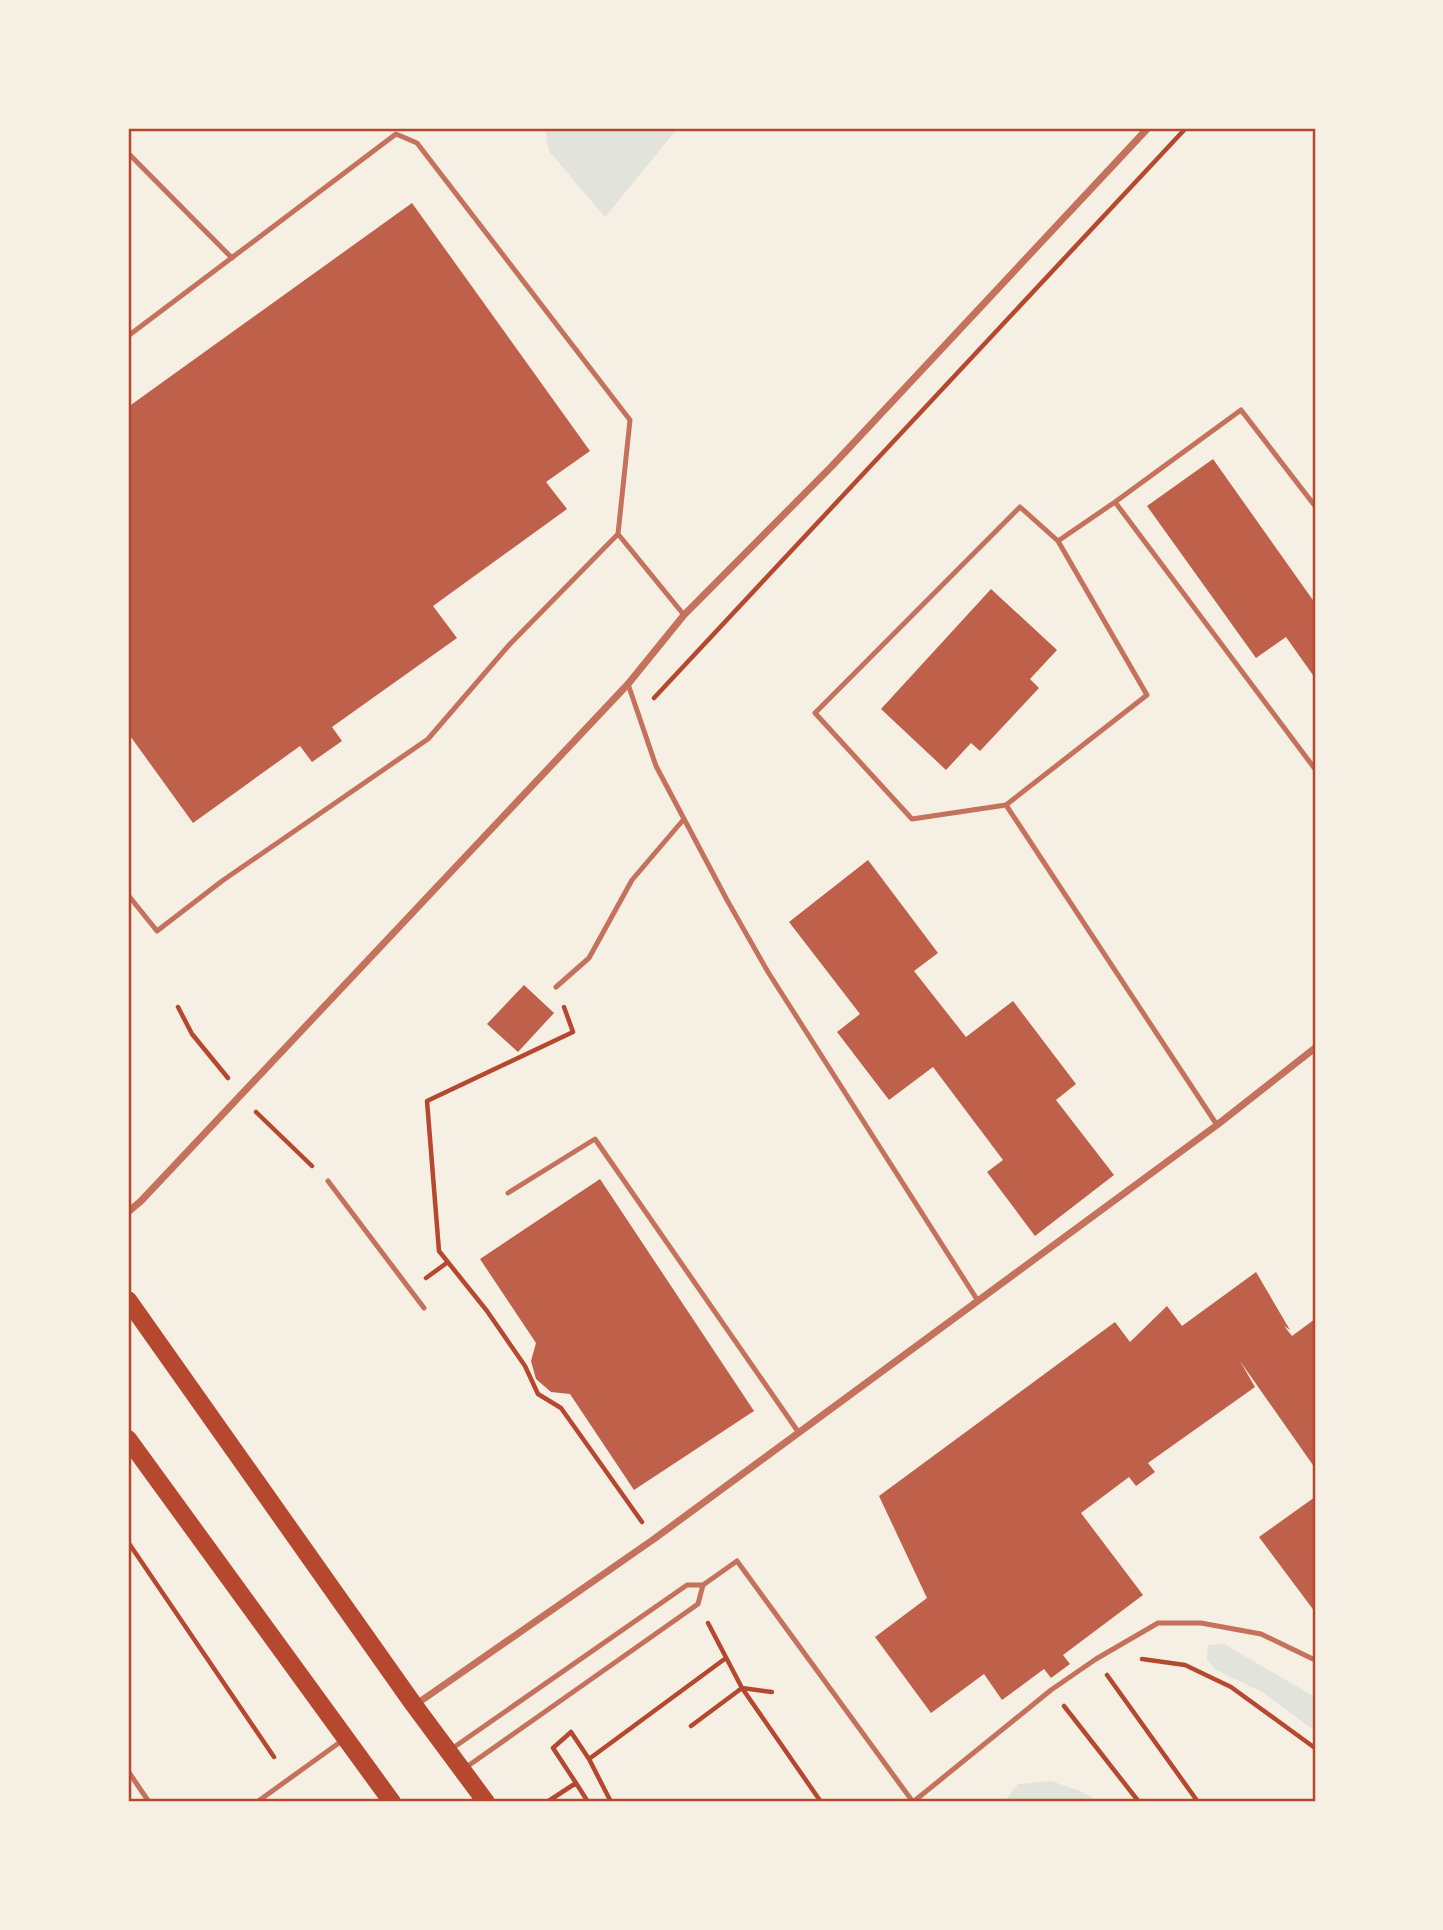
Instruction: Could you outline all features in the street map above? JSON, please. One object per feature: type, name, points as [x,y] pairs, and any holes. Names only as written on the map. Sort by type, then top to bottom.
[{"type":"main road","points":[[128,1300],[414,1706],[486,1802]]},
{"type":"main road","points":[[128,1438],[392,1802]]},
{"type":"street","points":[[128,1212],[628,684],[684,615],[832,466],[1148,128]]},
{"type":"street","points":[[414,1706],[654,1539],[1217,1125],[1315,1048]]},
{"type":"lane","points":[[128,336],[396,134],[417,143],[630,421],[618,534],[510,644],[428,739],[222,881],[157,931],[128,895]]},
{"type":"lane","points":[[128,153],[232,258]]},
{"type":"lane","points":[[1058,541],[1241,410],[1315,506]]},
{"type":"lane","points":[[1115,502],[1315,769]]},
{"type":"lane","points":[[1020,507],[1058,541],[1147,695],[1006,805],[912,819],[814,713],[1020,507]]},
{"type":"lane","points":[[618,534],[684,615]]},
{"type":"lane","points":[[628,684],[656,766],[768,972],[978,1301]]},
{"type":"lane","points":[[1006,805],[1217,1125]]},
{"type":"lane","points":[[556,987],[589,958],[632,880],[684,819]]},
{"type":"lane","points":[[508,1193],[595,1139],[799,1433]]},
{"type":"lane","points":[[328,1181],[424,1308]]},
{"type":"lane","points":[[447,1751],[687,1585],[703,1585],[737,1561],[913,1802],[1051,1690],[1096,1659],[1158,1623],[1201,1623],[1261,1634],[1315,1660]]},
{"type":"lane","points":[[463,1769],[698,1605],[703,1585]]},
{"type":"lane","points":[[257,1802],[345,1738]]},
{"type":"lane","points":[[128,1771],[149,1802]]},
{"type":"path","points":[[639,714],[1186,128]]},
{"type":"path","points":[[487,1311],[439,1251],[427,1101],[573,1032],[556,987]]},
{"type":"path","points":[[128,1542],[274,1757]]},
{"type":"path","points":[[589,1759],[726,1658]]},
{"type":"path","points":[[1096,1659],[1198,1802]]},
{"type":"path","points":[[1102,1668],[1143,1659],[1185,1665],[1231,1686],[1315,1748]]},
{"type":"path","points":[[691,1726],[742,1688],[772,1692]]},
{"type":"path","points":[[1051,1690],[1139,1802]]},
{"type":"path","points":[[588,1802],[553,1748],[571,1732],[589,1759],[611,1802]]},
{"type":"path","points":[[547,1802],[576,1783]]},
{"type":"shaded area","points":[[545,128],[678,128],[605,217],[549,151]]},
{"type":"shaded area","points":[[1224,1644],[1315,1697],[1315,1731],[1262,1692],[1216,1670],[1207,1660],[1208,1645]]},
{"type":"shaded area","points":[[1051,1781],[1083,1792],[1098,1802],[1004,1802],[1018,1784]]},
{"type":"building","points":[[412,203],[590,451],[546,482],[567,509],[433,606],[457,638],[332,727],[342,741],[312,762],[300,746],[193,823],[128,733],[128,407]]},
{"type":"building","points":[[1213,459],[1315,603],[1315,678],[1286,637],[1256,658],[1147,506]]},
{"type":"building","points":[[991,589],[1057,650],[1030,679],[1039,688],[980,751],[971,743],[946,770],[881,709]]},
{"type":"building","points":[[868,860],[938,953],[914,971],[966,1037],[1013,1001],[1076,1084],[1056,1100],[1114,1175],[1035,1236],[987,1172],[1003,1160],[933,1067],[889,1100],[837,1032],[860,1014],[789,922]]},
{"type":"building","points":[[524,985],[554,1013],[518,1052],[487,1024]]},
{"type":"building","points":[[600,1179],[754,1411],[634,1490],[570,1394],[551,1392],[536,1379],[531,1361],[536,1343],[480,1259]]},
{"type":"building","points":[[1256,1272],[1292,1336],[1315,1319],[1315,1468],[1240,1361],[1255,1387],[1148,1463],[1155,1472],[1136,1486],[1129,1477],[1081,1513],[1143,1595],[1063,1655],[1070,1664],[1051,1678],[1044,1669],[1002,1700],[984,1674],[931,1713],[875,1637],[927,1598],[879,1496],[1115,1322],[1130,1342],[1167,1306],[1182,1326]]},
{"type":"building","points":[[1315,1497],[1315,1612],[1259,1537]]}]
